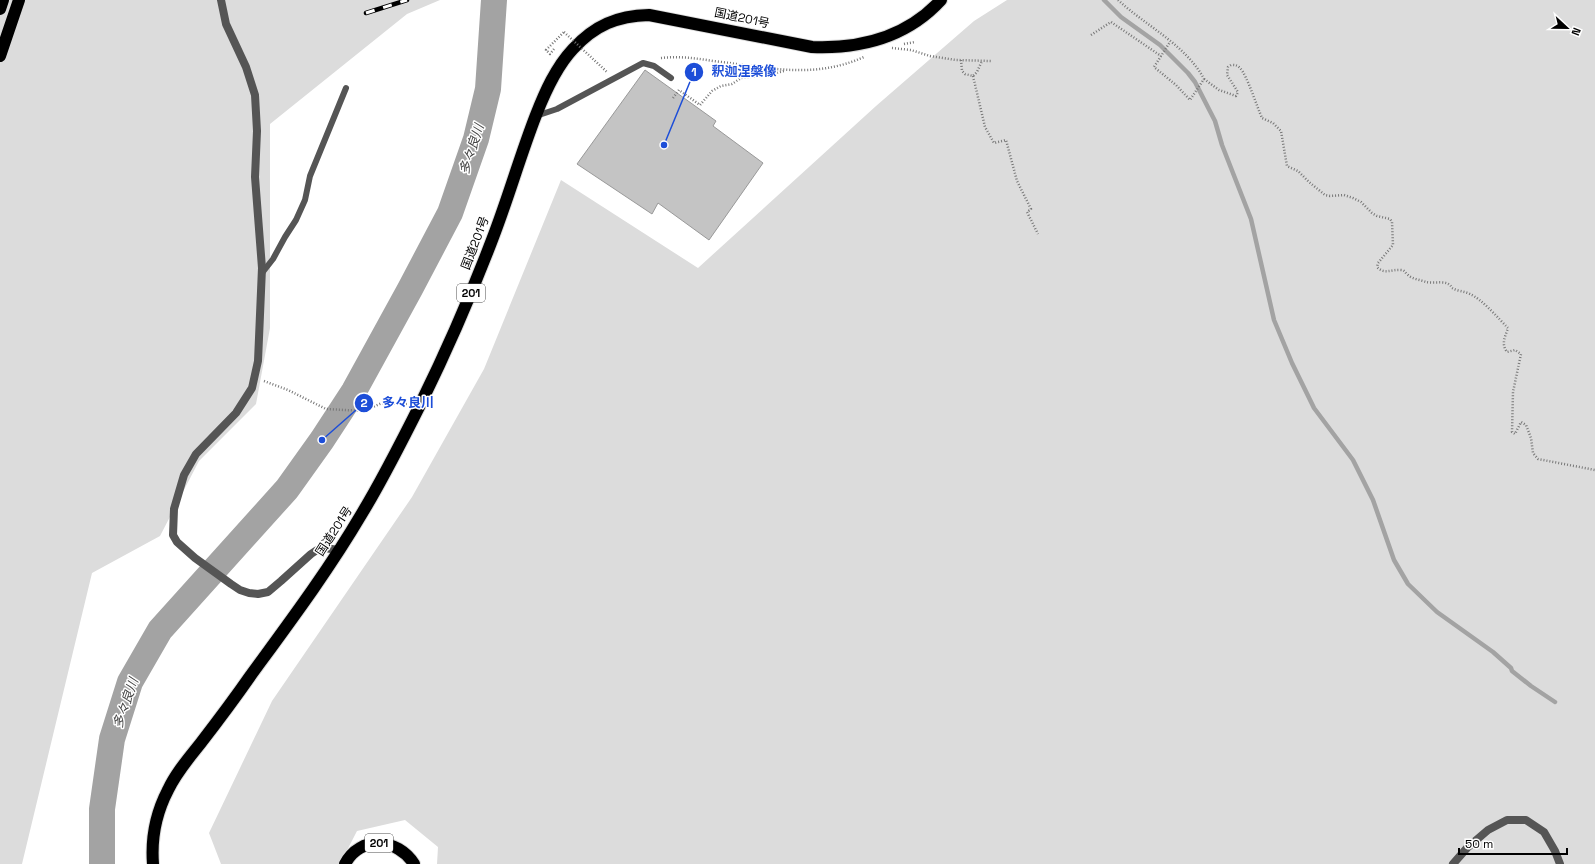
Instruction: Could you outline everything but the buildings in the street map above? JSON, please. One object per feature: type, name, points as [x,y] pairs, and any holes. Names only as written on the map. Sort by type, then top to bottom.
[{"type":"highway","points":[[0,9],[3,0]]},
{"type":"highway","points":[[0,56],[19,0]]},
{"type":"highway","name":"国道201号","points":[[153,864],[155,827],[159,811],[168,789],[182,767],[250,678],[339,550],[369,501],[420,405],[457,326],[493,239],[536,116],[552,79],[573,49],[591,32],[605,23],[633,15],[649,14],[665,16],[812,47],[833,48],[858,45],[879,40],[901,31],[933,9],[941,0]]},
{"type":"highway","name":"201","points":[[345,864],[348,858],[356,850],[374,842],[384,843],[402,850],[414,864]]},
{"type":"street","points":[[221,0],[226,24],[246,67],[255,95],[257,131],[254,177],[262,273],[258,360],[252,388],[236,413],[196,454],[184,475],[174,509],[173,535],[176,542],[231,584],[240,590],[258,594],[268,592],[318,550],[324,548],[339,550]]},
{"type":"street","points":[[1453,864],[1467,848],[1488,830],[1507,820],[1526,820],[1544,832],[1555,851],[1560,864]]},
{"type":"lane","points":[[536,116],[557,109],[643,63],[654,66],[671,78]]},
{"type":"lane","points":[[262,273],[273,260],[300,213],[305,200],[310,176],[346,88]]},
{"type":"path","points":[[1118,0],[1132,13],[1180,48],[1198,68],[1204,79],[1219,90],[1233,96],[1236,96],[1238,92],[1227,75],[1228,68],[1231,65],[1238,66],[1241,69],[1262,118],[1273,123],[1281,131],[1287,166],[1298,171],[1308,182],[1325,194],[1330,196],[1344,195],[1353,198],[1361,202],[1372,213],[1390,219],[1392,222],[1393,245],[1378,263],[1377,267],[1380,270],[1387,272],[1400,270],[1405,271],[1409,276],[1428,282],[1447,282],[1452,288],[1475,297],[1502,322],[1508,328],[1503,344],[1505,349],[1507,352],[1515,350],[1521,354],[1513,392],[1512,432],[1515,434],[1520,422],[1526,425],[1531,438],[1533,453],[1538,459],[1595,470]]},
{"type":"path","points":[[1092,35],[1111,22],[1161,56]]},
{"type":"path","points":[[558,46],[550,54],[546,50],[564,32],[607,72]]},
{"type":"path","points":[[1170,42],[1154,67],[1176,85],[1190,100],[1204,79]]},
{"type":"path","points":[[961,60],[962,71],[965,74],[973,76]]},
{"type":"path","points":[[973,76],[977,72],[982,61]]},
{"type":"path","points":[[673,98],[679,90],[700,105],[712,91],[721,86],[732,84],[741,78],[766,75],[785,70]]},
{"type":"path","points":[[973,76],[986,127],[994,143],[1006,140],[1017,181],[1031,209],[1027,212],[1038,234]]},
{"type":"path","points":[[254,378],[288,390],[326,409],[364,412],[382,403],[420,405]]},
{"type":"shaded area","points":[[0,0],[440,0],[407,14],[270,124],[270,328],[256,404],[199,461],[160,536],[92,573],[22,864],[0,864]]},
{"type":"shaded area","points":[[1007,0],[1595,0],[1595,864],[437,864],[438,847],[405,820],[357,831],[340,864],[221,864],[209,833],[272,701],[412,497],[484,369],[561,180],[698,268],[876,106],[974,21]]},
{"type":"waterway","name":"多々良川","points":[[102,864],[102,809],[112,739],[130,682],[160,630],[287,489],[322,440],[354,391],[410,289],[450,213],[476,139],[488,89],[494,0]]},
{"type":"waterway","points":[[1104,0],[1121,17],[1160,45],[1195,82],[1215,121],[1222,145],[1251,219],[1274,320],[1292,363],[1314,408],[1353,460],[1373,500],[1394,560],[1408,584],[1437,612],[1493,652],[1511,668],[1512,671],[1555,702]]},
{"type":"railway","points":[[366,13],[407,0]]},
{"type":"place","name":"釈迦涅槃像","points":[[664,145]]},
{"type":"place","name":"多々良川","points":[[322,440]]}]
